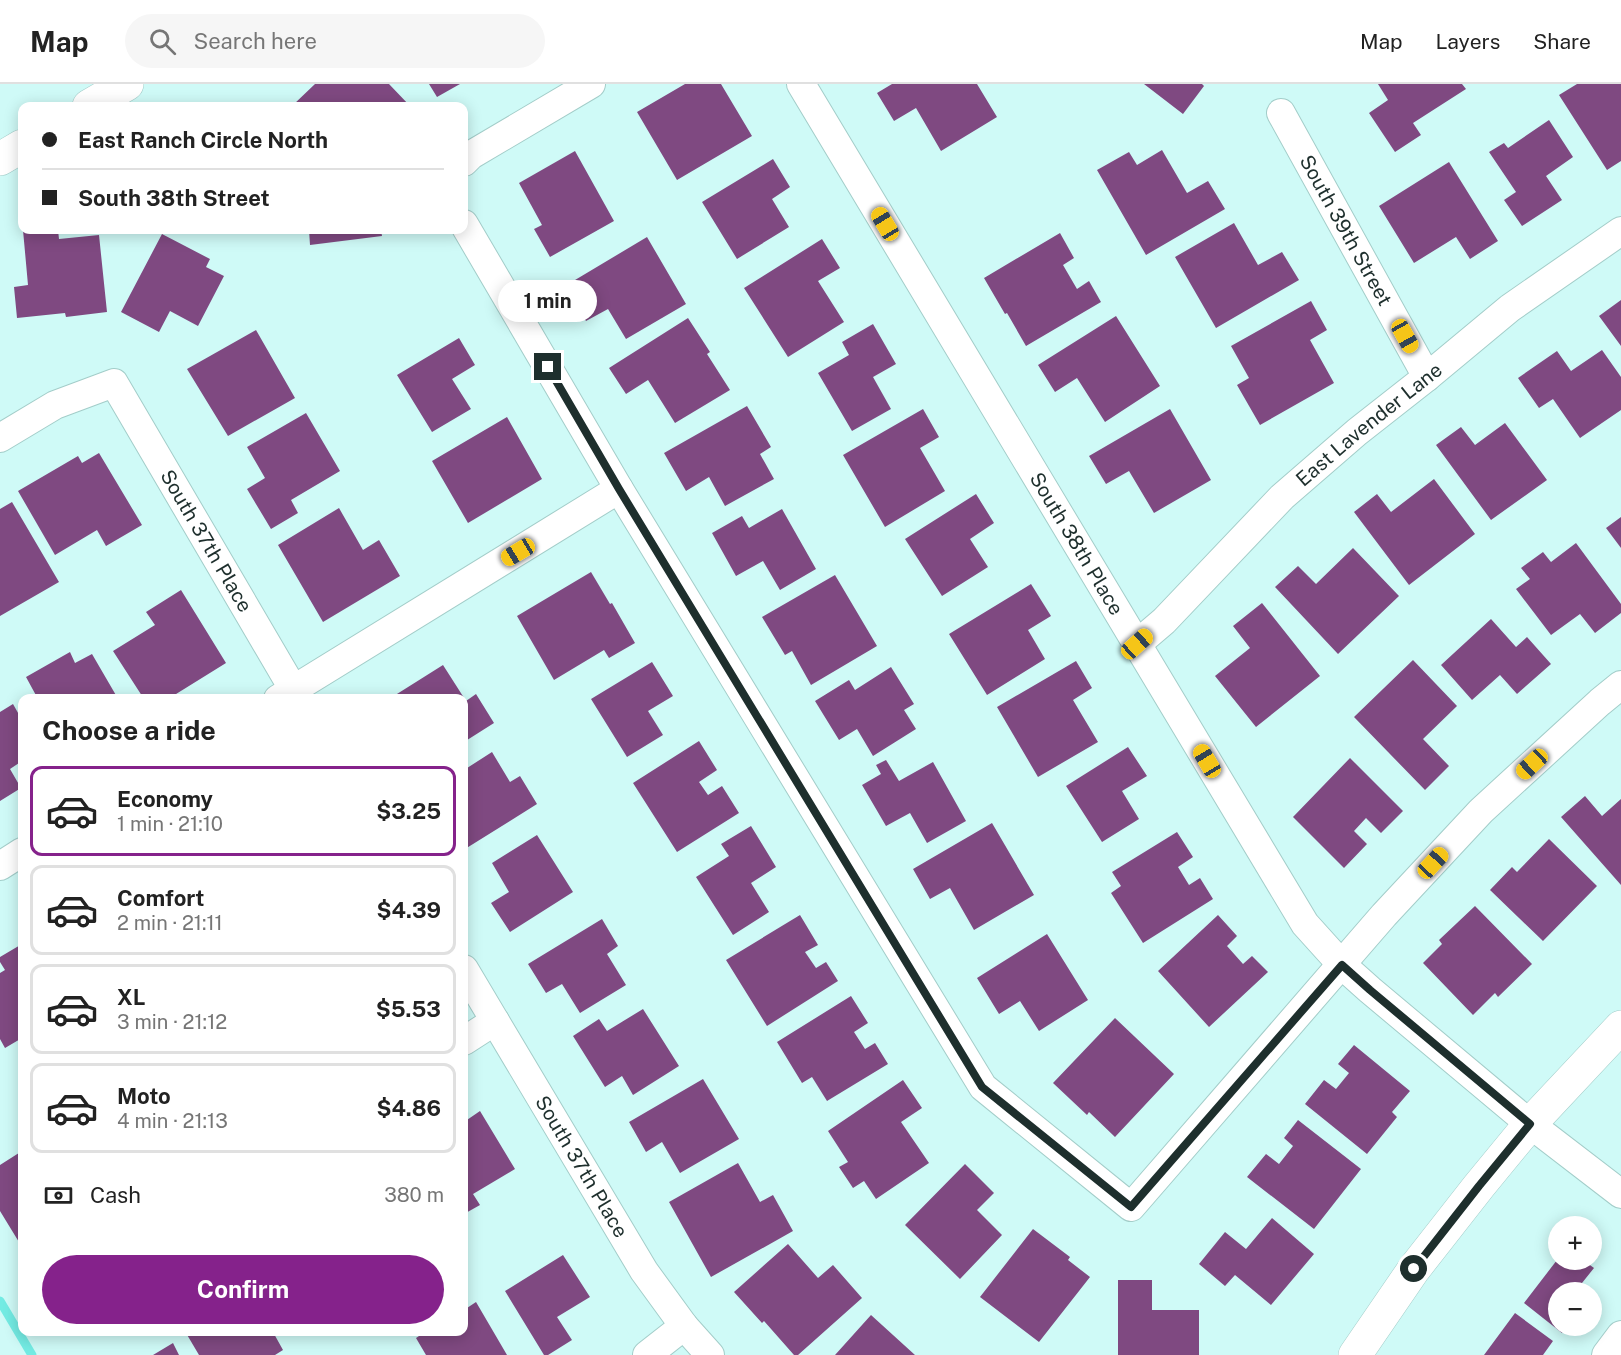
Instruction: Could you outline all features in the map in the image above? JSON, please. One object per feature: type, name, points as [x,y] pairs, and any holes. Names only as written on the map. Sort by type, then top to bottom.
[{"type":"street","points":[[96,102],[127,84]]},
{"type":"street","points":[[468,158],[591,84]]},
{"type":"street","name":"South 38th Place","points":[[801,84],[1305,924],[1342,965],[1370,990],[1530,1124],[1621,1194]]},
{"type":"street","name":"South 39th Street","points":[[1281,113],[1427,377]]},
{"type":"street","points":[[0,159],[18,148]]},
{"type":"street","points":[[468,231],[619,489],[982,1087],[1131,1207],[1384,915],[1481,811],[1621,685]]},
{"type":"street","name":"East Lavender Lane","points":[[1137,644],[1164,621],[1282,497],[1357,432],[1510,308],[1621,231]]},
{"type":"street","name":"South 37th Place","points":[[0,438],[55,405],[114,383],[289,694]]},
{"type":"street","points":[[293,694],[619,489]]},
{"type":"street","points":[[0,866],[18,855]]},
{"type":"street","name":"South 37th Place","points":[[468,976],[638,1262],[684,1326],[710,1355]]},
{"type":"street","points":[[468,1038],[495,1021]]},
{"type":"street","points":[[1355,1355],[1414,1269],[1479,1186],[1530,1124],[1621,1027]]},
{"type":"street","points":[[647,1355],[684,1326]]},
{"type":"street","points":[[1606,1355],[1621,1335]]},
{"type":"building","points":[[315,84],[389,84],[406,102],[296,102]]},
{"type":"building","points":[[429,84],[460,84],[437,97]]},
{"type":"building","points":[[685,84],[721,84],[752,136],[677,180],[637,112]]},
{"type":"building","points":[[892,84],[977,84],[997,117],[941,151],[916,108],[894,121],[877,93]]},
{"type":"building","points":[[1144,84],[1202,84],[1204,86],[1183,114]]},
{"type":"building","points":[[1378,84],[1462,84],[1466,89],[1413,123],[1421,135],[1395,152],[1369,113],[1388,100]]},
{"type":"building","points":[[1577,84],[1621,84],[1621,161],[1607,170],[1559,95]]},
{"type":"building","points":[[1549,120],[1573,157],[1546,176],[1562,200],[1522,226],[1504,200],[1516,192],[1489,152],[1504,143],[1508,148]]},
{"type":"building","points":[[1162,150],[1187,193],[1208,181],[1225,209],[1146,255],[1097,170],[1129,152],[1137,165]]},
{"type":"building","points":[[575,151],[614,221],[550,257],[534,229],[542,225],[519,183]]},
{"type":"building","points":[[773,159],[790,187],[772,199],[789,227],[737,259],[702,202]]},
{"type":"building","points":[[1449,162],[1498,241],[1470,259],[1456,237],[1414,263],[1379,206]]},
{"type":"building","points":[[1234,223],[1258,265],[1282,252],[1299,280],[1216,328],[1175,257]]},
{"type":"building","points":[[1060,233],[1074,258],[1063,265],[1077,289],[1089,281],[1101,302],[1026,346],[984,278]]},
{"type":"building","points":[[23,234],[58,234],[59,239],[99,235],[107,312],[66,317],[65,313],[17,318],[14,287],[28,285]]},
{"type":"building","points":[[162,234],[210,259],[206,267],[224,276],[198,326],[170,311],[159,332],[121,312]]},
{"type":"building","points":[[309,234],[382,234],[382,236],[310,245]]},
{"type":"building","points":[[647,237],[686,304],[626,339],[608,309],[586,321],[565,286]]},
{"type":"building","points":[[822,239],[840,268],[818,281],[844,322],[788,357],[744,288]]},
{"type":"building","points":[[1621,300],[1621,346],[1599,316]]},
{"type":"building","points":[[1311,301],[1327,330],[1310,340],[1334,383],[1260,425],[1237,385],[1249,378],[1231,346]]},
{"type":"building","points":[[1116,316],[1160,386],[1105,422],[1077,378],[1055,392],[1038,365]]},
{"type":"building","points":[[688,318],[710,352],[707,354],[730,390],[675,423],[648,380],[626,394],[609,368]]},
{"type":"building","points":[[873,324],[896,364],[873,377],[891,409],[852,431],[818,373],[849,355],[842,342]]},
{"type":"building","points":[[256,330],[295,398],[228,436],[187,369]]},
{"type":"building","points":[[459,338],[475,365],[452,379],[471,409],[432,432],[397,375]]},
{"type":"building","points":[[1602,350],[1621,377],[1621,410],[1580,438],[1553,399],[1539,408],[1518,378],[1557,351],[1571,371]]},
{"type":"building","points":[[747,406],[771,447],[760,454],[774,479],[725,506],[709,477],[686,491],[664,453]]},
{"type":"building","points":[[923,409],[939,437],[920,448],[945,491],[885,527],[843,455]]},
{"type":"building","points":[[1170,409],[1211,480],[1154,513],[1129,471],[1106,484],[1089,456]]},
{"type":"building","points":[[306,413],[340,471],[291,500],[298,513],[271,529],[247,489],[265,478],[247,447]]},
{"type":"building","points":[[507,417],[542,479],[468,523],[432,461]]},
{"type":"building","points":[[1505,423],[1547,480],[1491,520],[1436,445],[1461,427],[1475,445]]},
{"type":"building","points":[[99,453],[142,525],[106,546],[97,530],[55,555],[18,491],[78,456],[82,463]]},
{"type":"building","points":[[1434,479],[1475,534],[1409,585],[1354,512],[1377,494],[1391,512]]},
{"type":"building","points":[[976,494],[994,523],[970,539],[988,567],[942,596],[905,539]]},
{"type":"building","points":[[12,502],[59,582],[0,616],[0,509]]},
{"type":"building","points":[[339,508],[363,550],[379,540],[400,576],[323,622],[278,545]]},
{"type":"building","points":[[782,509],[816,569],[780,590],[763,561],[736,576],[712,533],[742,516],[749,528]]},
{"type":"building","points":[[1621,517],[1621,548],[1606,528]]},
{"type":"building","points":[[1576,543],[1621,604],[1621,613],[1595,633],[1580,614],[1551,635],[1516,589],[1530,579],[1521,568],[1543,552],[1551,562]]},
{"type":"building","points":[[1353,548],[1399,596],[1338,654],[1275,587],[1298,566],[1316,584]]},
{"type":"building","points":[[591,572],[635,643],[609,658],[604,650],[554,680],[517,616]]},
{"type":"building","points":[[835,575],[877,646],[811,685],[792,651],[785,655],[762,617]]},
{"type":"building","points":[[1031,584],[1051,616],[1028,630],[1045,659],[987,695],[949,634]]},
{"type":"building","points":[[181,590],[226,663],[176,694],[141,694],[113,651],[155,625],[146,612]]},
{"type":"building","points":[[1262,603],[1320,676],[1256,727],[1215,676],[1250,648],[1233,626]]},
{"type":"building","points":[[1491,619],[1516,647],[1527,637],[1551,664],[1517,694],[1500,675],[1472,700],[1441,665]]},
{"type":"building","points":[[70,652],[75,663],[92,654],[115,694],[35,694],[26,677]]},
{"type":"building","points":[[1413,660],[1457,706],[1423,739],[1449,766],[1425,790],[1354,717]]},
{"type":"building","points":[[1076,661],[1092,688],[1073,700],[1098,742],[1038,777],[997,707]]},
{"type":"building","points":[[652,662],[673,696],[648,711],[663,735],[627,757],[591,699]]},
{"type":"building","points":[[443,665],[462,694],[397,694]]},
{"type":"building","points":[[891,667],[914,704],[904,710],[916,729],[873,756],[857,729],[839,740],[815,701],[849,680],[855,690]]},
{"type":"building","points":[[476,694],[494,723],[468,739],[468,700]]},
{"type":"building","points":[[13,704],[18,713],[18,764],[10,769],[18,783],[18,790],[0,801],[0,712]]},
{"type":"building","points":[[699,741],[717,770],[699,782],[708,795],[722,786],[739,813],[677,852],[633,783]]},
{"type":"building","points":[[1128,747],[1147,776],[1122,791],[1139,819],[1102,842],[1066,786]]},
{"type":"building","points":[[492,752],[510,782],[520,776],[537,804],[468,847],[468,767]]},
{"type":"building","points":[[1350,758],[1403,811],[1381,833],[1366,818],[1354,831],[1367,844],[1344,868],[1293,817]]},
{"type":"building","points":[[886,760],[899,781],[933,762],[966,821],[927,843],[910,813],[886,826],[862,785],[881,774],[876,765]]},
{"type":"building","points":[[1585,796],[1602,816],[1621,799],[1621,885],[1561,817]]},
{"type":"building","points":[[992,823],[1034,895],[974,930],[950,888],[930,899],[913,869]]},
{"type":"building","points":[[751,826],[776,867],[751,883],[769,912],[733,935],[696,877],[729,856],[721,844]]},
{"type":"building","points":[[1177,832],[1193,857],[1178,867],[1189,885],[1200,878],[1213,899],[1143,943],[1111,893],[1121,886],[1112,872]]},
{"type":"building","points":[[537,835],[573,892],[510,932],[491,903],[509,892],[492,863]]},
{"type":"building","points":[[1549,839],[1597,886],[1543,941],[1490,890],[1512,867],[1517,872]]},
{"type":"building","points":[[1475,906],[1532,964],[1498,997],[1495,993],[1473,1015],[1423,963],[1442,944],[1439,940]]},
{"type":"building","points":[[800,915],[818,945],[805,952],[816,968],[826,962],[838,981],[767,1026],[726,960]]},
{"type":"building","points":[[1218,915],[1237,936],[1227,946],[1243,964],[1252,956],[1268,972],[1209,1027],[1158,971]]},
{"type":"building","points":[[602,919],[618,946],[607,954],[626,985],[580,1013],[562,984],[546,993],[528,964]]},
{"type":"building","points":[[1047,934],[1088,1000],[1039,1031],[1020,1001],[999,1014],[977,978]]},
{"type":"building","points":[[18,946],[18,1040],[5,1048],[0,1039],[0,973],[5,970],[0,957]]},
{"type":"building","points":[[851,996],[868,1023],[854,1032],[865,1049],[875,1043],[888,1064],[827,1101],[812,1077],[802,1083],[777,1042]]},
{"type":"building","points":[[643,1009],[679,1066],[633,1095],[622,1076],[605,1087],[573,1036],[599,1019],[607,1031]]},
{"type":"building","points":[[1115,1018],[1174,1074],[1115,1137],[1089,1112],[1087,1115],[1053,1083]]},
{"type":"building","points":[[1354,1045],[1410,1091],[1392,1112],[1397,1117],[1367,1154],[1305,1104],[1324,1080],[1336,1089],[1349,1073],[1338,1064]]},
{"type":"building","points":[[703,1079],[739,1139],[680,1173],[662,1142],[646,1152],[629,1122]]},
{"type":"building","points":[[903,1080],[922,1108],[901,1122],[929,1163],[876,1199],[864,1181],[853,1188],[839,1167],[848,1162],[828,1131]]},
{"type":"building","points":[[480,1111],[515,1169],[473,1194],[480,1205],[468,1212],[468,1119]]},
{"type":"building","points":[[1298,1120],[1361,1169],[1314,1229],[1247,1177],[1266,1154],[1279,1164],[1293,1146],[1284,1138]]},
{"type":"building","points":[[18,1154],[18,1240],[0,1211],[0,1165]]},
{"type":"building","points":[[738,1163],[760,1202],[773,1195],[793,1231],[711,1277],[669,1202]]},
{"type":"building","points":[[965,1164],[994,1193],[977,1210],[1002,1235],[960,1279],[905,1225]]},
{"type":"building","points":[[1272,1218],[1314,1254],[1271,1305],[1235,1275],[1225,1286],[1199,1264],[1225,1232],[1246,1249]]},
{"type":"building","points":[[1033,1229],[1070,1257],[1068,1260],[1090,1277],[1039,1342],[980,1297]]},
{"type":"building","points":[[788,1244],[818,1278],[833,1265],[862,1298],[798,1355],[794,1355],[734,1292]]},
{"type":"building","points":[[563,1255],[590,1297],[557,1317],[572,1340],[548,1355],[544,1355],[505,1291]]},
{"type":"building","points":[[1549,1270],[1592,1270],[1583,1282],[1548,1282],[1548,1322],[1524,1303]]},
{"type":"building","points":[[1118,1280],[1152,1280],[1152,1310],[1199,1310],[1199,1355],[1118,1355]]},
{"type":"building","points":[[476,1302],[507,1355],[426,1355],[416,1338],[419,1336],[468,1336],[468,1307]]},
{"type":"building","points":[[1515,1313],[1553,1341],[1543,1355],[1484,1355]]},
{"type":"building","points":[[871,1315],[915,1355],[835,1355]]},
{"type":"building","points":[[188,1336],[275,1336],[283,1350],[275,1355],[199,1355]]},
{"type":"building","points":[[173,1343],[179,1355],[153,1355]]},
{"type":"waterway","points":[[0,1301],[18,1331]]},
{"type":"waterway","points":[[21,1336],[32,1355]]},
{"type":"route","points":[[548,367],[619,489],[982,1087],[1131,1207],[1342,965],[1530,1124],[1414,1269]]}]
